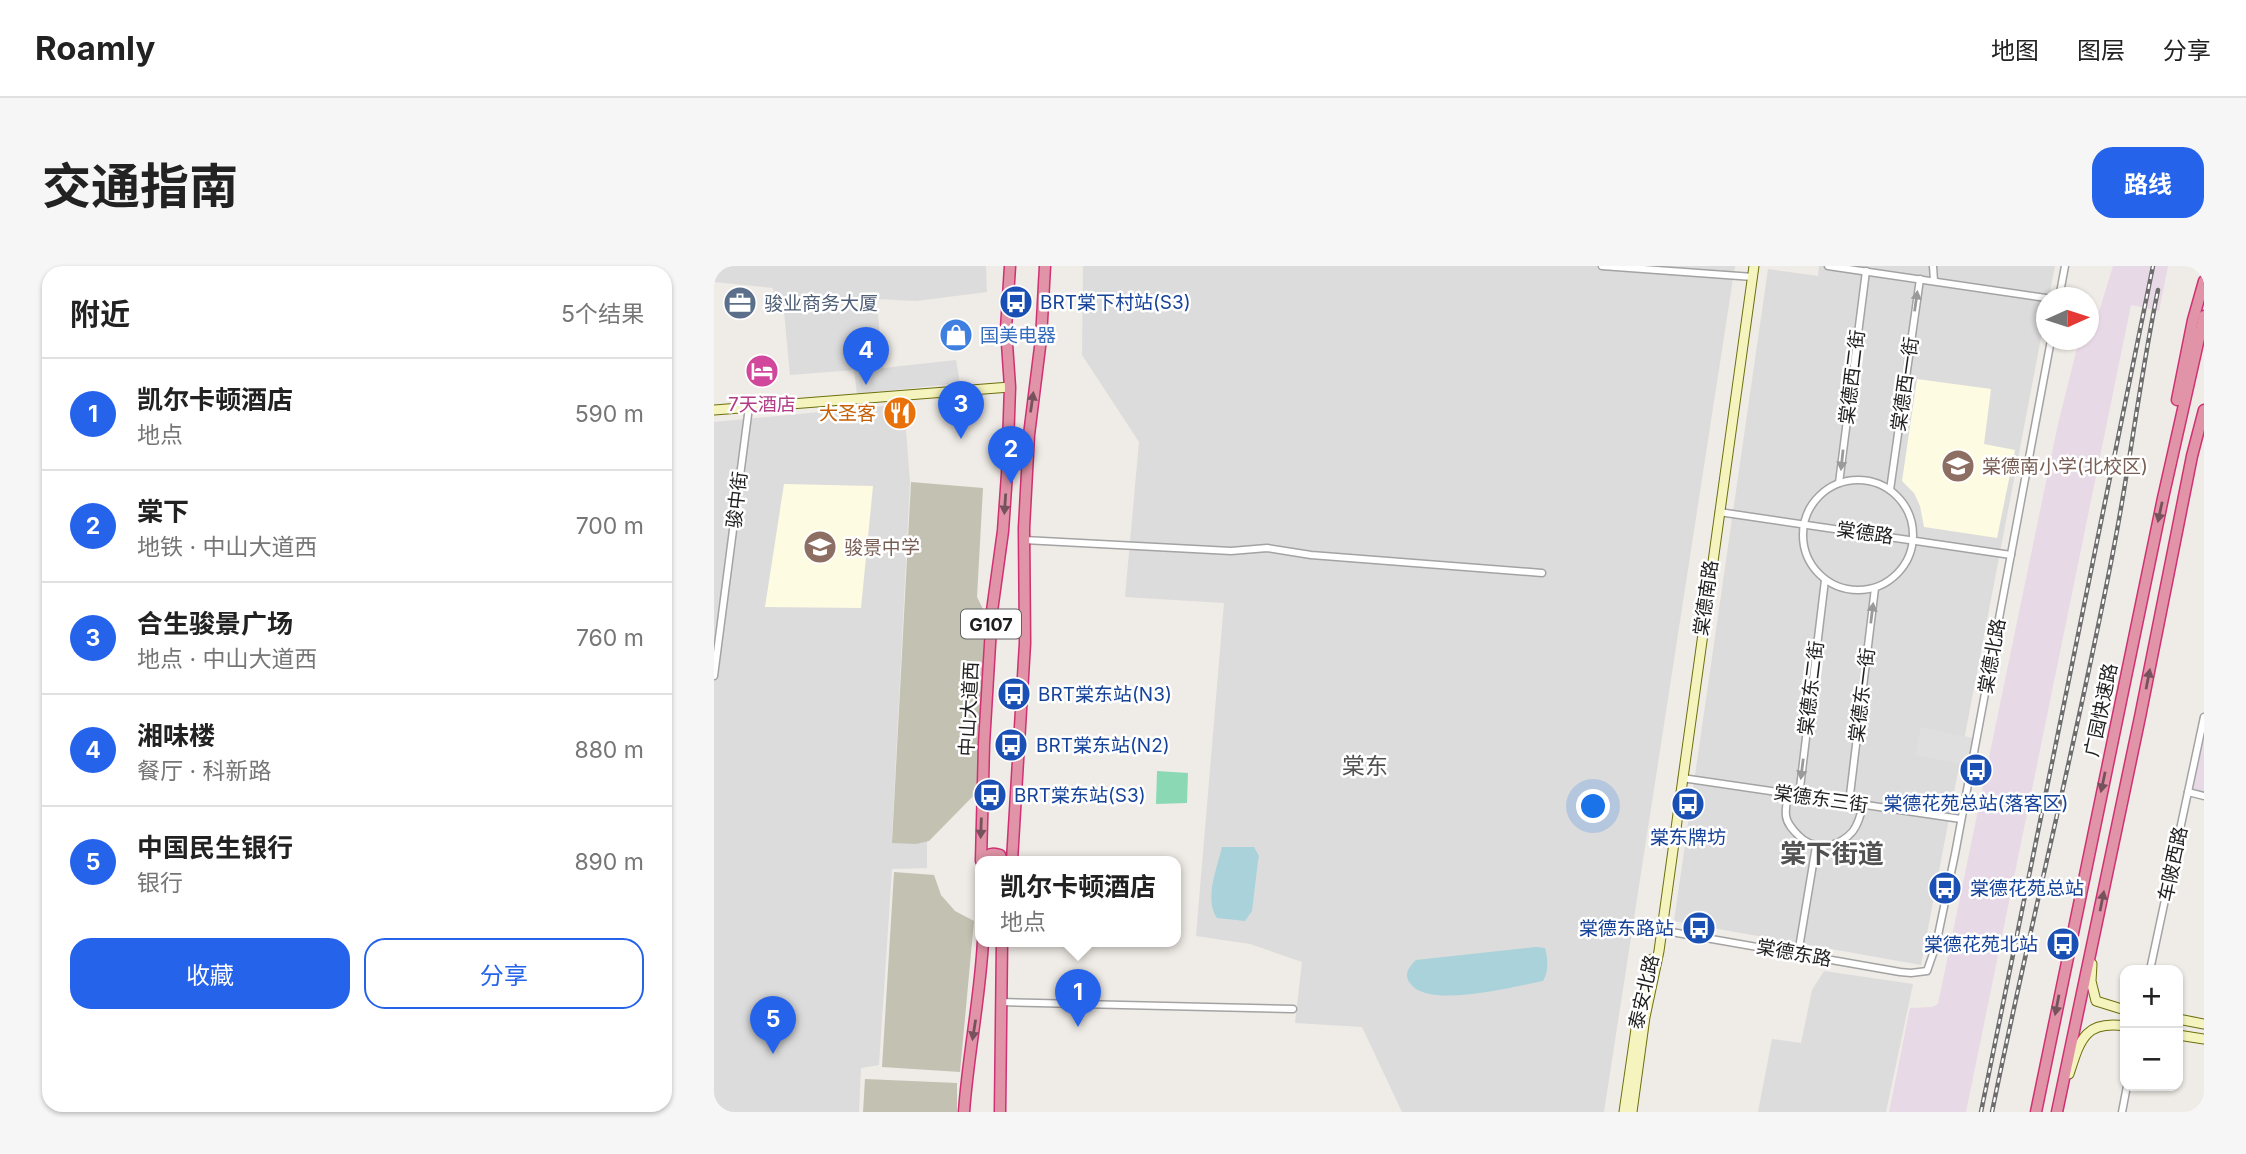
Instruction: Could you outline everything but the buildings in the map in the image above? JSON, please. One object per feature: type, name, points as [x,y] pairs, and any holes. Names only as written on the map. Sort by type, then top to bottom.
[{"type":"highway","name":"中山大道西","points":[[982,856],[980,834],[991,619],[1005,512],[1010,387],[1006,329],[1010,266]]},
{"type":"highway","name":"G107","points":[[1012,856],[1026,617],[1024,540],[1029,435],[1041,339],[1045,266]]},
{"type":"highway","points":[[2174,445],[2182,368],[2204,281]]},
{"type":"highway","name":"广园快速路","points":[[2036,1112],[2174,445],[2204,316]]},
{"type":"highway","name":"广园快速路","points":[[2057,1112],[2192,456],[2204,410]]},
{"type":"highway","points":[[2192,456],[2204,434]]},
{"type":"highway","points":[[964,1112],[978,1007],[983,947]]},
{"type":"highway","points":[[1000,1112],[1002,947]]},
{"type":"street","points":[[1602,266],[1753,277]]},
{"type":"street","name":"棠德南路","points":[[1660,930],[1754,266]]},
{"type":"street","points":[[1828,266],[2036,296]]},
{"type":"street","points":[[1933,266],[1934,281]]},
{"type":"street","points":[[2061,287],[2065,266]]},
{"type":"street","name":"棠德西二街","points":[[1839,483],[1866,271]]},
{"type":"street","name":"棠德西一街","points":[[1890,490],[1920,279]]},
{"type":"street","name":"棠德北路","points":[[1927,971],[1939,932],[2049,350]]},
{"type":"street","points":[[714,411],[1010,387]]},
{"type":"street","name":"骏中街","points":[[714,676],[749,407]]},
{"type":"street","points":[[1866,480],[1890,490],[1908,512],[1913,530],[1908,557],[1898,573],[1875,588],[1849,590],[1825,580],[1808,559],[1803,541],[1807,514],[1816,498],[1839,483],[1866,480]]},
{"type":"street","name":"棠德路","points":[[1718,512],[2011,555]]},
{"type":"street","points":[[1024,540],[1231,551],[1267,548],[1311,555],[1542,573]]},
{"type":"street","name":"棠德东二街","points":[[1799,796],[1825,580]]},
{"type":"street","name":"棠德东一街","points":[[1849,803],[1875,588]]},
{"type":"street","name":"车陂西路","points":[[2151,965],[2204,716]]},
{"type":"street","name":"棠德东三街","points":[[1682,778],[1961,819]]},
{"type":"street","points":[[2188,792],[2204,796]]},
{"type":"street","points":[[1788,794],[1786,817],[1791,828],[1803,840],[1816,846],[1827,846],[1844,839],[1854,830],[1863,805]]},
{"type":"street","points":[[1798,954],[1816,846]]},
{"type":"street","name":"棠德东路","points":[[1660,930],[1912,974],[1927,971]]},
{"type":"street","name":"泰安北路","points":[[1624,1112],[1638,1015],[1660,930]]},
{"type":"street","name":"泰安北路","points":[[1632,1112],[1660,930]]},
{"type":"street","points":[[2095,935],[2091,981],[2094,997],[2103,1005],[2120,1009]]},
{"type":"street","points":[[1000,1002],[1293,1009]]},
{"type":"street","points":[[2183,1020],[2204,1024]]},
{"type":"street","points":[[2060,1098],[2085,1034],[2101,1026],[2120,1026]]},
{"type":"street","points":[[2183,1036],[2204,1040]]},
{"type":"street","points":[[2122,1112],[2126,1091]]},
{"type":"shaded area","points":[[714,266],[986,266],[987,292],[916,301],[877,299],[775,307],[773,288],[714,282]]},
{"type":"shaded area","points":[[1083,266],[1735,266],[1604,1112],[1402,1112],[1362,1027],[1295,1023],[1302,962],[1250,944],[1196,936],[1224,603],[1125,597],[1139,442],[1082,355]]},
{"type":"shaded area","points":[[1819,266],[2055,266],[2051,287],[2036,287],[2036,350],[2039,350],[1921,965],[1674,921],[1768,269],[1818,276]]},
{"type":"shaded area","points":[[2113,266],[2168,266],[2159,311],[2131,305],[1966,1112],[1889,1112],[1910,1008],[1932,1007],[1938,1004],[2058,424],[2076,350],[2099,350],[2099,312]]},
{"type":"shaded area","points":[[877,305],[883,368],[956,360],[960,383],[857,394],[854,370],[790,375],[784,311]]},
{"type":"shaded area","name":"棠德南小学(北校区)","points":[[1917,379],[1991,389],[1984,444],[2015,450],[1997,538],[1924,527],[1914,493],[1902,481]]},
{"type":"shaded area","points":[[904,404],[910,482],[892,837],[927,839],[927,868],[892,869],[879,1065],[861,1068],[859,1112],[714,1112],[714,422]]},
{"type":"shaded area","points":[[911,482],[983,488],[977,597],[985,613],[978,791],[929,841],[916,844],[892,843]]},
{"type":"shaded area","name":"骏景中学","points":[[784,484],[873,486],[861,608],[765,607]]},
{"type":"shaded area","points":[[1921,727],[1973,738],[1967,765],[1915,755]]},
{"type":"shaded area","points":[[2204,737],[2204,791],[2192,789]]},
{"type":"shaded area","points":[[894,872],[934,875],[941,895],[955,911],[974,921],[960,1072],[882,1067]]},
{"type":"shaded area","points":[[1824,971],[1913,984],[1886,1112],[1758,1112],[1772,1039],[1801,1043],[1812,990]]},
{"type":"shaded area","points":[[865,1079],[957,1083],[957,1112],[863,1112]]},
{"type":"green space","points":[[1157,771],[1188,773],[1187,803],[1156,804]]},
{"type":"water","points":[[1222,847],[1254,847],[1259,856],[1252,911],[1245,921],[1217,918],[1213,910],[1213,883]]},
{"type":"water","points":[[1545,948],[1546,952],[1547,969],[1543,981],[1452,996],[1419,991],[1407,977],[1409,968],[1416,960]]},
{"type":"railway","points":[[1981,1112],[2153,266]]},
{"type":"railway","points":[[1992,1112],[2099,622],[2158,290]]},
{"type":"place","name":"BRT棠下村站(S3)","points":[[1016,302]]},
{"type":"place","name":"骏业商务大厦","points":[[740,303]]},
{"type":"place","name":"国美电器","points":[[956,335]]},
{"type":"place","name":"7天酒店","points":[[762,371]]},
{"type":"place","name":"湘味楼","points":[[866,385]]},
{"type":"place","name":"大圣客","points":[[900,413]]},
{"type":"place","name":"合生骏景广场","points":[[961,439]]},
{"type":"place","name":"棠德南小学(北校区)","points":[[1958,466]]},
{"type":"place","name":"棠下","points":[[1011,484]]},
{"type":"place","name":"骏景中学","points":[[820,547]]},
{"type":"place","name":"BRT棠东站(N3)","points":[[1014,694]]},
{"type":"place","name":"BRT棠东站(N2)","points":[[1011,745]]},
{"type":"place","name":"棠德花苑总站(落客区)","points":[[1976,770]]},
{"type":"place","name":"BRT棠东站(S3)","points":[[990,795]]},
{"type":"place","name":"棠东牌坊","points":[[1688,804]]},
{"type":"place","name":"棠德花苑总站","points":[[1945,888]]},
{"type":"place","name":"棠德东路站","points":[[1699,928]]},
{"type":"place","name":"棠德花苑北站","points":[[2063,944]]},
{"type":"place","name":"凯尔卡顿酒店","points":[[1078,1027]]},
{"type":"place","name":"中国民生银行","points":[[773,1054]]},
{"type":"district","name":"棠东","points":[[1365,766]]},
{"type":"district","name":"棠下街道","points":[[1832,853]]}]
